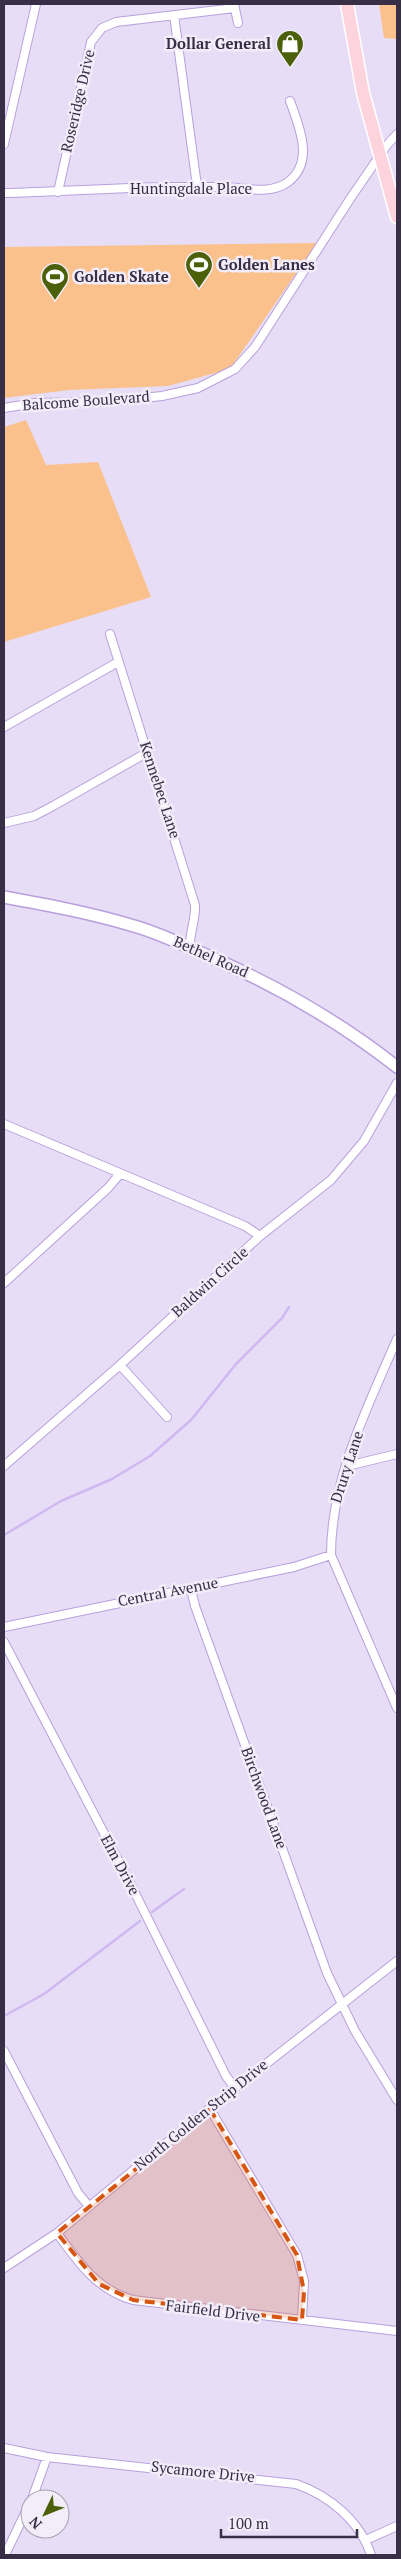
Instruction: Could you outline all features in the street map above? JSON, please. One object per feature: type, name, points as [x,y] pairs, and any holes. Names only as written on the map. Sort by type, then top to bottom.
[{"type":"main road","points":[[347,4],[358,67],[397,217]]},
{"type":"street","points":[[4,144],[36,4]]},
{"type":"street","points":[[235,6],[238,23]]},
{"type":"street","name":"Roseridge Drive","points":[[58,192],[91,42],[102,28],[116,22],[235,6]]},
{"type":"street","points":[[174,15],[197,186]]},
{"type":"street","name":"Huntingdale Place","points":[[4,192],[58,192],[197,186],[269,190],[288,182],[303,158],[301,134],[290,101]]},
{"type":"street","name":"Balcome Boulevard","points":[[4,408],[35,403],[104,402],[162,396],[198,388],[231,372],[242,363],[255,347],[380,156],[397,134]]},
{"type":"street","name":"Kennebec Lane","points":[[110,634],[195,905],[190,948]]},
{"type":"street","points":[[4,727],[118,662]]},
{"type":"street","points":[[4,823],[34,816],[148,752]]},
{"type":"street","name":"Bethel Road","points":[[4,897],[136,926],[190,948],[260,979],[304,1002],[348,1030],[397,1067]]},
{"type":"street","name":"Baldwin Circle","points":[[4,1466],[120,1365],[260,1236],[331,1180],[364,1141],[397,1083]]},
{"type":"street","points":[[4,1124],[119,1175],[245,1226],[260,1236]]},
{"type":"street","points":[[4,1283],[108,1188],[119,1175]]},
{"type":"street","name":"Drury Lane","points":[[397,1339],[357,1435],[335,1501],[331,1555],[397,1708]]},
{"type":"street","points":[[120,1365],[167,1417]]},
{"type":"street","points":[[346,1466],[397,1454]]},
{"type":"street","name":"Central Avenue","points":[[4,1626],[294,1567],[331,1555]]},
{"type":"street","name":"Birchwood Lane","points":[[191,1589],[195,1606],[246,1751],[327,1973],[342,2005],[397,2100]]},
{"type":"street","name":"Elm Drive","points":[[4,1642],[134,1892],[226,2076],[235,2088]]},
{"type":"street","name":"North Golden Strip Drive","points":[[4,2268],[58,2233],[88,2206],[235,2088],[397,1961]]},
{"type":"street","points":[[4,2051],[78,2193],[88,2206]]},
{"type":"street","points":[[210,2109],[297,2255],[304,2280],[302,2320]]},
{"type":"street","name":"Fairfield Drive","points":[[58,2233],[93,2279],[106,2289],[120,2296],[155,2304],[397,2331]]},
{"type":"street","name":"Sycamore Drive","points":[[4,2448],[47,2457],[76,2458],[296,2484],[317,2493],[337,2506],[366,2540],[371,2555]]},
{"type":"street","points":[[36,2489],[47,2457]]},
{"type":"street","points":[[5,2555],[20,2524]]},
{"type":"street","points":[[366,2540],[397,2526]]},
{"type":"highlighted area","points":[[210,2109],[297,2255],[304,2292],[302,2320],[133,2300],[99,2284],[57,2233]]},
{"type":"shaded area","points":[[379,4],[397,4],[397,39],[384,38]]},
{"type":"shaded area","points":[[317,243],[230,369],[168,386],[69,390],[4,398],[4,247]]},
{"type":"shaded area","points":[[26,420],[46,465],[98,462],[151,597],[4,642],[4,427]]},
{"type":"waterway","points":[[4,1535],[61,1501],[112,1479],[150,1456],[191,1420],[236,1364],[282,1318],[289,1307]]},
{"type":"waterway","points":[[152,1912],[184,1889]]},
{"type":"waterway","points":[[4,2016],[44,1994],[140,1921]]},
{"type":"place","name":"Dollar General","points":[[290,68]]},
{"type":"place","name":"Golden Lanes","points":[[199,289]]},
{"type":"place","name":"Golden Skate","points":[[55,301]]}]
